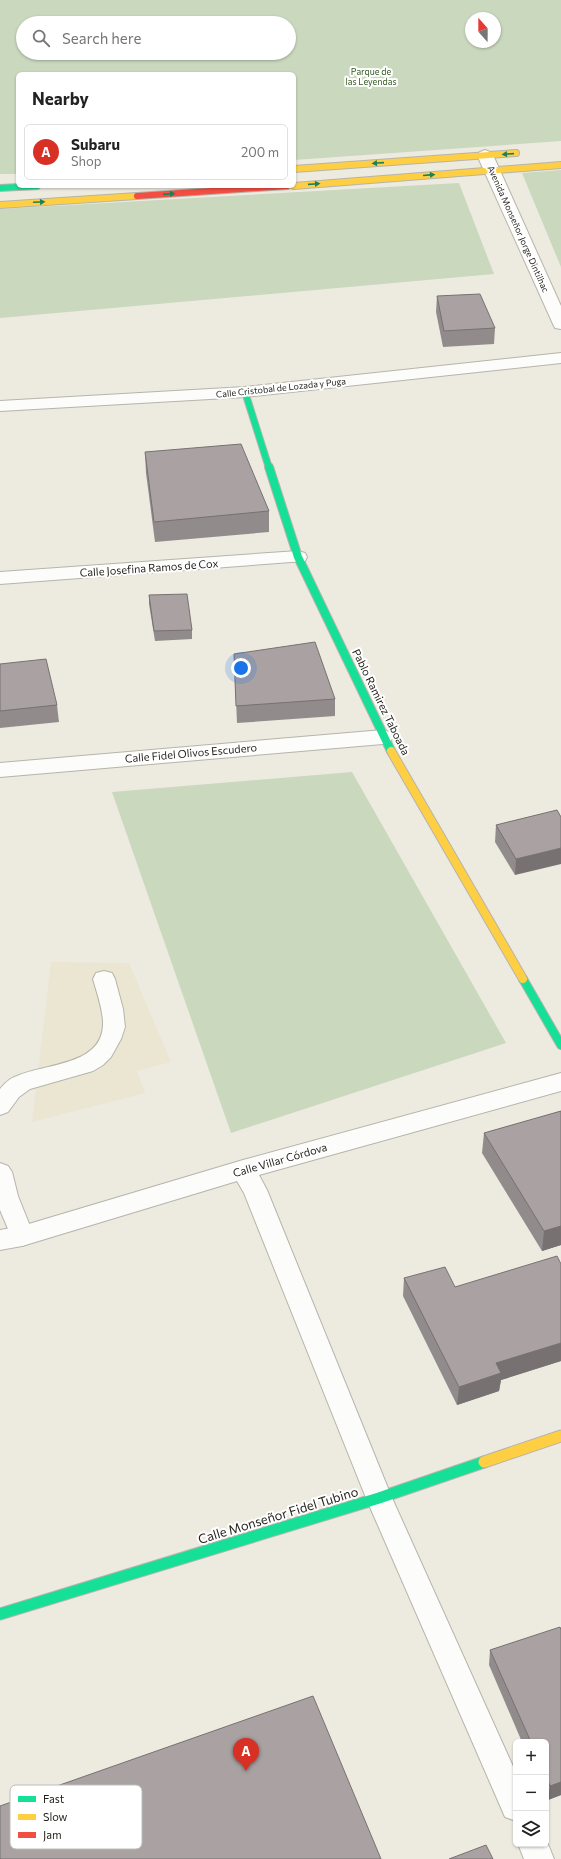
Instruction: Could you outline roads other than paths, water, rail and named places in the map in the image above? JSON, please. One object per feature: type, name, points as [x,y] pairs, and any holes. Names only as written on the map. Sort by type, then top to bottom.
[{"type":"street","points":[[296,169],[523,153]]},
{"type":"street","name":"Avenida Monseñor Jorge Dintilhac","points":[[485,155],[561,324]]},
{"type":"street","points":[[296,186],[561,165]]},
{"type":"street","points":[[0,188],[16,187]]},
{"type":"street","points":[[0,205],[257,188]]},
{"type":"street","name":"Calle Cristobal de Lozada y Puga","points":[[0,406],[245,392],[561,358]]},
{"type":"street","name":"Pablo Ramirez Taboada","points":[[245,392],[298,557],[383,737],[561,1045]]},
{"type":"street","name":"Calle Josefina Ramos de Cox","points":[[0,578],[298,557]]},
{"type":"street","name":"Calle Fidel Olivos Escudero","points":[[0,770],[383,737]]},
{"type":"street","name":"Calle Villar Córdova","points":[[11,1238],[243,1170],[561,1082]]},
{"type":"street","points":[[243,1170],[256,1190],[379,1498],[513,1800]]},
{"type":"street","name":"Calle Monseñor Fidel Tubino","points":[[0,1614],[379,1498],[561,1436]]},
{"type":"street","points":[[533,1847],[539,1859]]},
{"type":"lane","points":[[0,1106],[9,1092],[26,1081],[68,1072],[90,1063],[106,1047],[114,1028],[111,1003],[104,979]]},
{"type":"lane","points":[[0,1172],[6,1196],[11,1238]]},
{"type":"place","name":"Subaru","points":[[246,1771]]},
{"type":"park label","name":"Parque de las Leyendas","points":[[371,78]]}]
